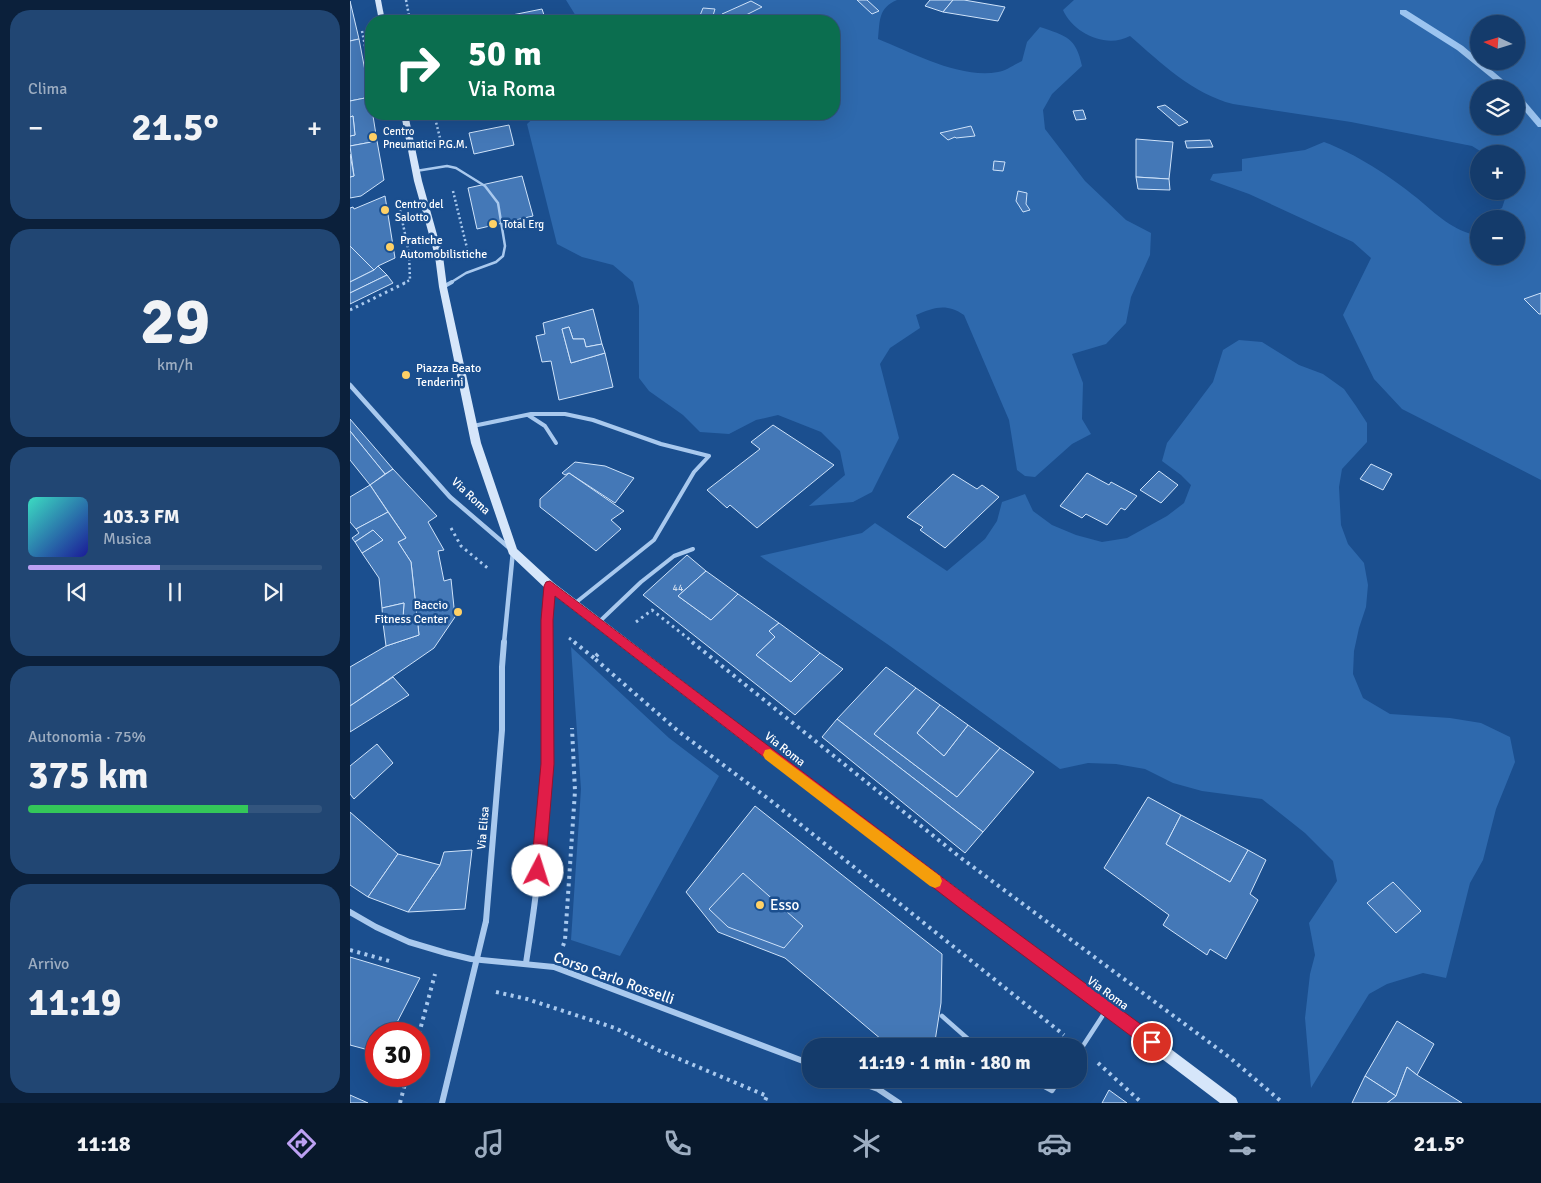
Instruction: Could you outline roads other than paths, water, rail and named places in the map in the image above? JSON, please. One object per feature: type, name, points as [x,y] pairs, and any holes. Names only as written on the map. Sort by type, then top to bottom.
[{"type":"main road","points":[[378,0],[381,15]]},
{"type":"main road","points":[[405,120],[416,172],[439,256],[443,287],[476,443],[512,551]]},
{"type":"main road","name":"Via Roma","points":[[512,551],[550,586],[966,904],[1231,1103]]},
{"type":"street","name":"Via Roma","points":[[350,385],[450,497],[512,551]]},
{"type":"street","name":"Via Elisa","points":[[442,1103],[486,921],[502,730],[502,668],[512,551]]},
{"type":"street","points":[[526,963],[535,910],[547,764],[547,620],[550,586]]},
{"type":"street","name":"Corso Carlo Rosselli","points":[[350,912],[376,927],[410,942],[446,953],[471,959],[526,963],[554,968],[802,1061]]},
{"type":"street","points":[[875,1088],[899,1103]]},
{"type":"lane","points":[[416,172],[447,166],[456,168],[485,186],[498,203],[505,246],[503,256],[496,262],[466,273],[443,287]]},
{"type":"lane","points":[[472,426],[526,414],[552,413],[603,423],[662,444],[709,456],[694,472],[654,540],[574,604]]},
{"type":"lane","points":[[526,414],[544,424],[556,443]]},
{"type":"lane","points":[[599,622],[641,582],[674,556],[693,549]]},
{"type":"lane","points":[[1087,1039],[1107,1009]]},
{"type":"lane","points":[[942,1016],[967,1038]]},
{"type":"waterway","points":[[1403,12],[1460,48],[1499,80]]},
{"type":"waterway","points":[[1525,106],[1541,125]]},
{"type":"place","name":"Centro Pneumatici P.G.M.","points":[[373,137]]},
{"type":"place","name":"Centro del Salotto","points":[[385,210]]},
{"type":"place","name":"Total Erg","points":[[493,224]]},
{"type":"place","name":"Pratiche Automobilistiche","points":[[390,247]]},
{"type":"place","name":"Piazza Beato Tenderini","points":[[406,375]]},
{"type":"place","name":"Baccio Fitness Center","points":[[458,612]]},
{"type":"place","name":"Esso","points":[[760,905]]}]
